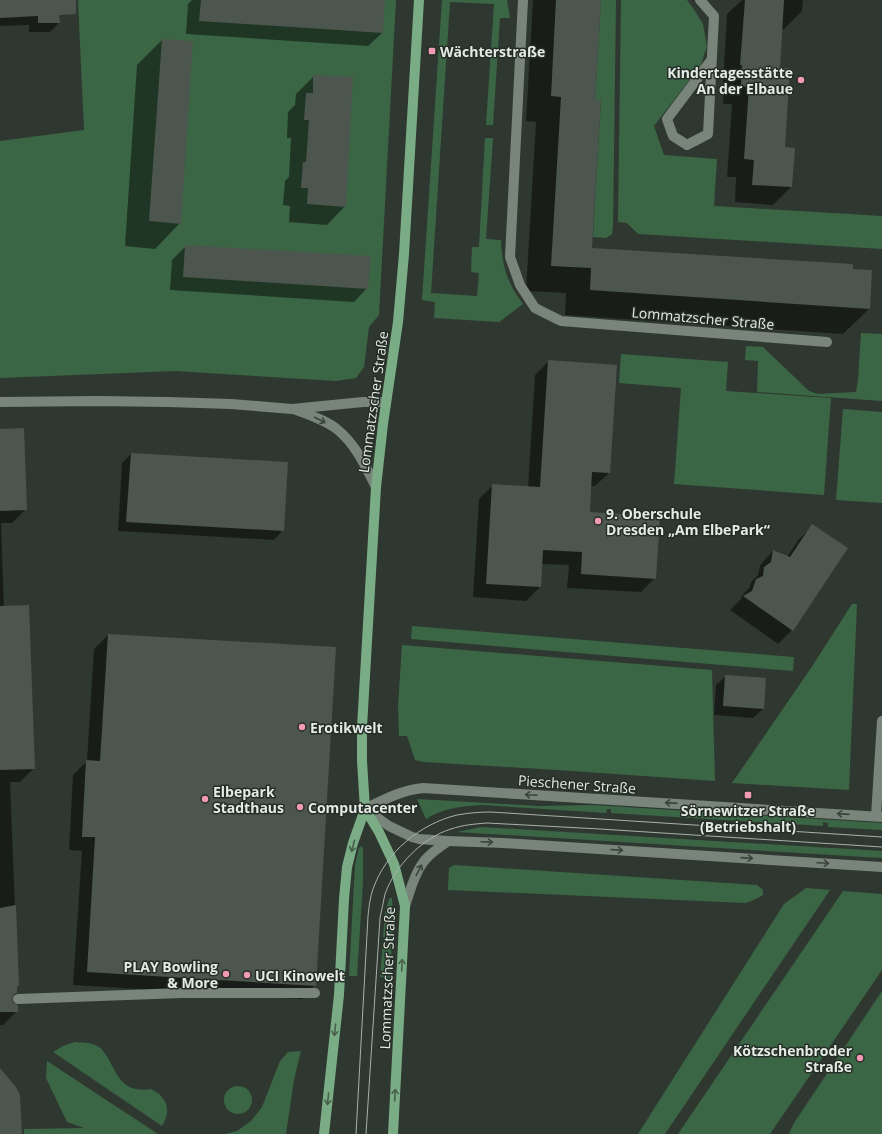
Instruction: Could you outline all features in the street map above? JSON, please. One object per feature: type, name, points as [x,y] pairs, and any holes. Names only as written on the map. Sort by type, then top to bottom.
[{"type":"main road","name":"Lommatzscher Straße","points":[[324,1134],[339,995],[344,899],[348,867],[353,843],[365,809],[362,761],[362,727],[376,487],[386,402],[398,322],[419,0]]},
{"type":"main road","name":"Lommatzscher Straße","points":[[365,809],[379,832],[394,864],[405,906],[393,1134]]},
{"type":"street","name":"Lommatzscher Straße","points":[[523,0],[510,257],[520,285],[535,308],[561,321],[827,342]]},
{"type":"street","points":[[700,0],[714,16],[712,59],[708,134],[687,145],[673,136],[666,119],[712,59]]},
{"type":"street","points":[[0,402],[152,402],[231,404],[292,409],[356,403],[386,402]]},
{"type":"street","points":[[292,409],[319,419],[338,430],[360,456],[376,487]]},
{"type":"street","points":[[879,816],[882,720]]},
{"type":"street","name":"Pieschener Straße","points":[[365,809],[390,797],[414,789],[423,788],[879,816]]},
{"type":"street","points":[[365,809],[389,826],[419,839],[882,867]]},
{"type":"street","points":[[405,906],[414,878],[422,864],[434,851],[448,841]]},
{"type":"street","points":[[18,999],[182,993],[315,993]]},
{"type":"green space","points":[[78,0],[396,0],[379,315],[369,327],[364,367],[356,378],[336,381],[175,371],[0,378],[0,141],[84,130]]},
{"type":"green space","points":[[442,0],[507,0],[510,18],[500,18],[493,125],[486,125],[494,4],[450,2],[431,293],[477,296],[479,273],[471,272],[472,247],[479,247],[485,138],[493,138],[486,239],[501,240],[506,274],[513,289],[523,304],[499,322],[434,318],[435,302],[422,300]]},
{"type":"green space","points":[[601,0],[616,0],[613,226],[612,234],[606,238],[593,237],[601,100],[595,100]]},
{"type":"green space","points":[[621,0],[687,0],[703,24],[707,46],[701,65],[654,126],[664,155],[717,159],[714,206],[882,216],[882,249],[638,234],[627,223],[618,222]]},
{"type":"green space","points":[[861,333],[882,334],[882,401],[757,392],[758,361],[745,360],[746,346],[763,347],[809,391],[818,394],[856,392]]},
{"type":"green space","points":[[621,354],[728,362],[726,391],[831,398],[824,495],[674,484],[681,388],[619,383]]},
{"type":"green space","points":[[843,409],[882,412],[882,503],[836,500]]},
{"type":"green space","points":[[852,604],[857,604],[849,790],[732,783],[811,668]]},
{"type":"green space","points":[[412,626],[794,657],[793,671],[411,639]]},
{"type":"green space","points":[[402,645],[712,670],[715,781],[424,762],[415,760],[407,736],[399,736],[398,706]]},
{"type":"green space","points":[[417,799],[539,806],[593,805],[882,823],[882,830],[828,827],[828,823],[823,822],[823,826],[611,813],[611,809],[607,809],[606,813],[483,805],[446,810],[426,819]]},
{"type":"green space","points":[[481,827],[882,851],[882,858],[457,832]]},
{"type":"green space","points":[[361,846],[363,849],[363,882],[357,976],[349,976],[355,865],[359,848]]},
{"type":"green space","points":[[454,865],[757,885],[763,890],[763,895],[746,903],[448,890],[449,868]]},
{"type":"green space","points":[[806,888],[830,890],[665,1134],[638,1134],[784,904]]},
{"type":"green space","points":[[843,891],[882,894],[882,970],[770,1134],[678,1134]]},
{"type":"green space","points":[[390,898],[392,898],[393,919],[390,978],[380,977],[385,913]]},
{"type":"green space","name":"Kötzschenbroder Straße","points":[[882,991],[882,1134],[789,1134],[794,1123]]},
{"type":"green space","points":[[75,1042],[90,1043],[99,1047],[106,1054],[120,1079],[129,1087],[142,1090],[151,1089],[158,1093],[164,1100],[167,1107],[167,1115],[162,1126],[53,1052],[63,1046]]},
{"type":"green space","points":[[301,1051],[294,1080],[286,1134],[225,1134],[237,1131],[251,1121],[262,1107],[280,1061],[288,1052]]},
{"type":"green space","points":[[47,1061],[158,1134],[24,1134],[24,1129],[84,1128],[67,1122],[46,1078]]},
{"type":"green space","points":[[238,1086],[248,1090],[252,1100],[248,1110],[238,1114],[228,1110],[224,1100],[228,1090]]},
{"type":"building","points":[[0,0],[76,0],[76,14],[59,15],[60,23],[38,23],[38,16],[0,18]]},
{"type":"building","points":[[201,0],[385,0],[383,33],[199,21]]},
{"type":"building","points":[[556,0],[601,0],[595,100],[601,100],[592,248],[853,264],[853,269],[872,270],[870,309],[590,290],[591,268],[551,266],[561,97],[551,96]]},
{"type":"building","points":[[745,0],[784,0],[780,68],[790,68],[785,147],[795,148],[792,187],[752,185],[754,160],[744,159],[749,87],[741,86],[742,65],[740,65]]},
{"type":"building","points":[[162,39],[193,41],[181,224],[149,221]]},
{"type":"building","points":[[313,75],[353,77],[346,207],[307,204],[308,188],[301,188],[303,162],[306,162],[309,120],[304,120],[306,93],[313,93]]},
{"type":"building","points":[[185,245],[371,256],[368,289],[183,277]]},
{"type":"building","points":[[548,360],[617,365],[610,473],[592,472],[590,512],[660,517],[656,579],[581,574],[582,552],[543,550],[541,587],[486,584],[492,484],[540,487]]},
{"type":"building","points":[[24,428],[27,510],[0,511],[0,429]]},
{"type":"building","points":[[131,453],[288,462],[284,531],[126,522]]},
{"type":"building","points":[[812,524],[848,548],[793,631],[743,596],[752,591],[756,579],[763,576],[764,567],[771,562],[773,550],[790,557]]},
{"type":"building","points":[[29,605],[35,769],[0,770],[0,606]]},
{"type":"building","name":"Elbepark Stadthaus","points":[[108,634],[336,647],[316,986],[87,972],[95,837],[82,837],[86,760],[100,761]]},
{"type":"building","points":[[725,675],[766,678],[764,709],[723,706]]},
{"type":"building","points":[[16,905],[19,986],[17,986],[17,993],[14,994],[12,999],[13,1003],[18,1005],[18,1012],[0,1012],[0,908]]},
{"type":"building","points":[[0,1068],[16,1087],[20,1095],[22,1134],[0,1134]]},
{"type":"tram line","points":[[356,1134],[368,916],[371,895],[386,863],[406,842],[430,825],[457,815],[491,812],[882,837]]},
{"type":"tram line","points":[[366,1134],[380,918],[385,894],[395,873],[411,854],[420,846],[440,833],[473,824],[487,823],[882,847]]},
{"type":"place","name":"Wächterstraße","points":[[432,51]]},
{"type":"place","name":"Kindertagesstätte An der Elbaue","points":[[801,80]]},
{"type":"place","name":"9. Oberschule Dresden „Am ElbePark“","points":[[598,521]]},
{"type":"place","name":"Erotikwelt","points":[[302,727]]},
{"type":"place","name":"Sörnewitzer Straße (Betriebshalt)","points":[[748,795]]},
{"type":"place","name":"Elbepark Stadthaus","points":[[205,799]]},
{"type":"place","name":"Computacenter","points":[[300,807]]},
{"type":"place","name":"PLAY Bowling & More","points":[[226,974]]},
{"type":"place","name":"UCI Kinowelt","points":[[247,975]]},
{"type":"place","name":"Kötzschenbroder Straße","points":[[860,1058]]}]
